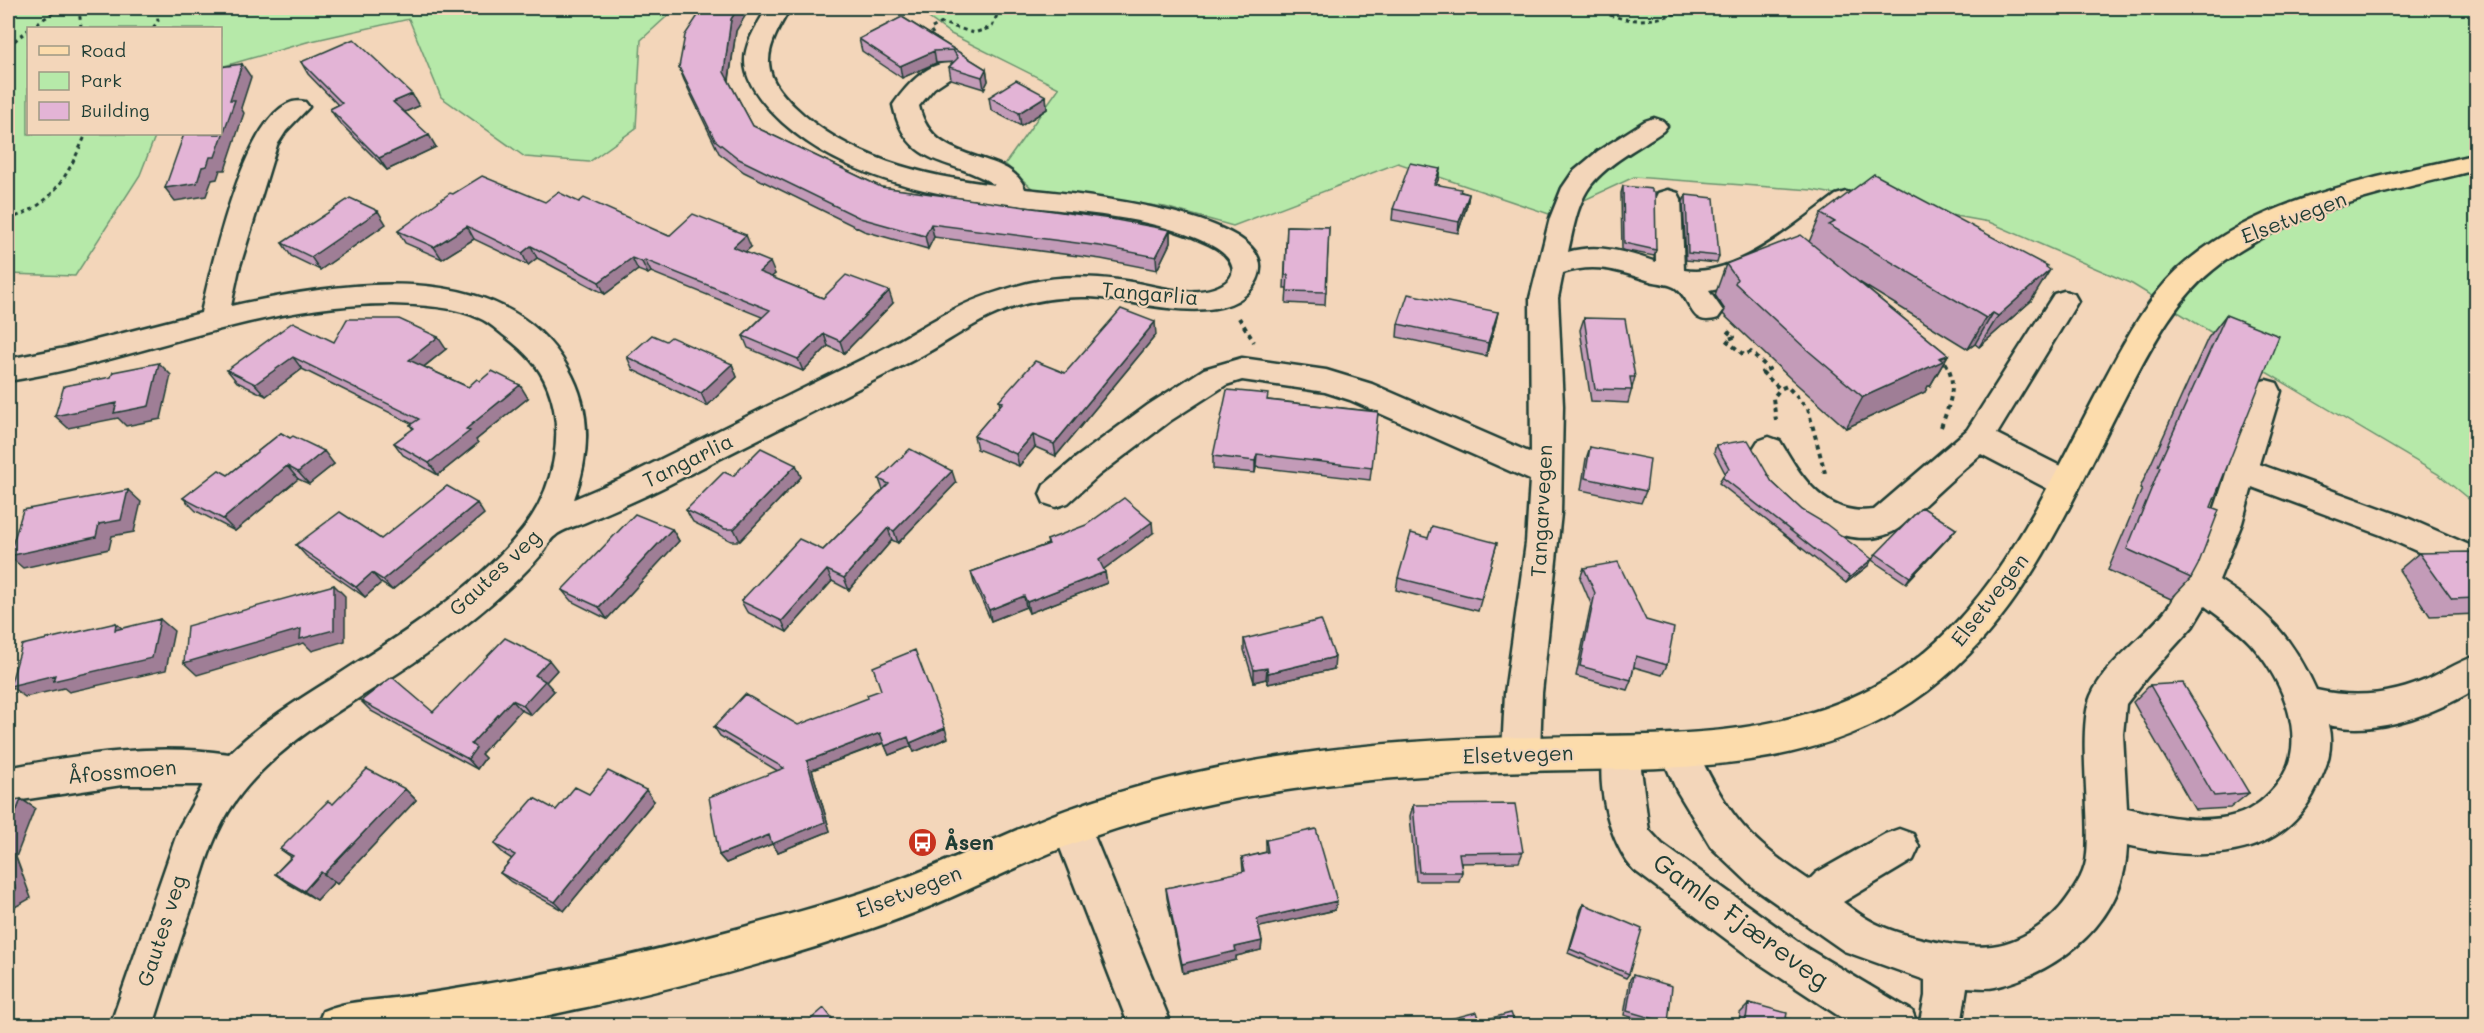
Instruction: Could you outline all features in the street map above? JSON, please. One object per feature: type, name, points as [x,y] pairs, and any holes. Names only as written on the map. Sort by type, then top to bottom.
[{"type":"main road","name":"Elsetvegen","points":[[338,1026],[404,1022],[551,994],[660,969],[765,941],[881,906],[1071,826],[1181,794],[1299,770],[1419,759],[1521,753],[1679,752],[1743,747],[1800,735],[1850,718],[1900,691],[1940,661],[1972,630],[2007,584],[2037,538],[2097,419],[2161,307],[2182,282],[2205,261],[2248,233],[2314,206],[2476,162]]},
{"type":"street","name":"Tangarlia","points":[[546,525],[623,492],[726,442],[917,345],[982,306],[1012,295],[1071,288],[1115,289],[1189,299],[1223,296],[1244,279],[1248,266],[1246,257],[1237,248],[1220,239],[1164,218],[1128,210],[961,190],[883,170],[818,137],[792,118],[770,96],[761,80],[757,62],[761,42],[778,8]]},
{"type":"street","points":[[946,69],[926,83],[906,105],[907,118],[913,131],[924,142],[940,152],[1002,177],[1010,183],[1015,196]]},
{"type":"street","points":[[214,320],[225,269],[255,168],[264,145],[276,126],[296,107]]},
{"type":"street","name":"Tangarvegen","points":[[1521,753],[1520,713],[1545,512],[1544,298],[1570,202],[1583,178],[1596,165],[1654,126]]},
{"type":"street","points":[[1668,199],[1678,278],[1715,318]]},
{"type":"street","points":[[1551,267],[1573,259],[1592,256],[1678,278],[1704,282],[1739,270],[1777,250],[1846,201]]},
{"type":"street","name":"Gautes veg","points":[[8,370],[81,355],[214,320],[297,303],[393,293],[446,296],[492,310],[528,334],[549,360],[563,385],[568,406],[571,435],[567,477],[546,525],[520,555],[462,607],[375,670],[290,725],[236,772],[214,799],[198,828],[131,1026]]},
{"type":"street","points":[[1769,449],[1788,483],[1802,499],[1831,516],[1857,525],[1872,525],[1884,521],[1978,438],[2064,301]]},
{"type":"street","points":[[1056,494],[1111,448],[1215,377],[1242,369],[1326,381],[1361,392],[1545,473]]},
{"type":"street","points":[[1679,752],[1690,779],[1725,834],[1768,875],[1859,937],[1945,965],[1993,967],[2038,950],[2073,925],[2098,888],[2106,856],[2108,822],[2104,734],[2108,699],[2134,666],[2181,616],[2200,585],[2225,523],[2266,391]]},
{"type":"street","points":[[1978,438],[2065,483]]},
{"type":"street","points":[[2241,470],[2393,526],[2476,564]]},
{"type":"street","points":[[2108,822],[2176,836],[2217,837],[2254,828],[2288,803],[2307,770],[2312,742],[2304,704],[2284,662],[2264,633],[2234,606],[2200,585]]},
{"type":"street","points":[[2304,704],[2349,712],[2388,708],[2450,688],[2476,671]]},
{"type":"street","name":"Gamle Fjæreveg","points":[[1620,753],[1627,816],[1634,841],[1656,864],[1721,913],[1824,982],[1898,1026]]},
{"type":"street","name":"Åfossmoen","points":[[8,785],[149,765],[204,766],[236,772]]},
{"type":"street","points":[[1071,826],[1151,1026]]},
{"type":"street","points":[[1811,906],[1830,887],[1899,847]]},
{"type":"street","points":[[1940,1026],[1946,996],[1945,965]]},
{"type":"path","points":[[32,27],[60,8]]},
{"type":"path","points":[[79,8],[81,27]]},
{"type":"path","points":[[154,27],[158,21],[156,8]]},
{"type":"path","points":[[946,69],[944,52],[930,30],[942,23],[974,33],[992,27],[1000,8]]},
{"type":"path","points":[[1595,8],[1607,16],[1626,22],[1668,18],[1690,8]]},
{"type":"path","points":[[8,46],[27,31]]},
{"type":"path","points":[[8,219],[52,196],[70,167],[86,135]]},
{"type":"path","points":[[1223,296],[1250,333],[1265,364],[1276,373]]},
{"type":"path","points":[[1715,318],[1734,336],[1726,340],[1744,355],[1750,352],[1769,369],[1762,372],[1780,389],[1787,386],[1808,409],[1822,458],[1831,516]]},
{"type":"path","points":[[1940,356],[1951,372],[1953,386],[1940,429],[1940,444],[1944,452],[1953,460]]},
{"type":"green space","points":[[8,8],[676,8],[641,40],[636,128],[589,162],[525,157],[441,97],[409,19],[307,42],[222,67],[222,27],[27,27],[27,135],[156,135],[140,175],[75,276],[8,274]]},
{"type":"green space","points":[[915,8],[2476,8],[2476,505],[2438,474],[2244,359],[2255,359],[2132,284],[1989,222],[1812,190],[1634,177],[1552,215],[1398,163],[1233,226],[1165,207],[1034,190],[1005,164],[1059,88],[951,34]]},
{"type":"building","points":[[703,8],[738,8],[731,19],[724,72],[753,126],[881,187],[1111,219],[1170,230],[1156,257],[1100,246],[931,224],[925,236],[860,218],[739,159],[715,140],[679,67],[685,35]]},
{"type":"building","points":[[902,17],[986,69],[982,77],[949,67],[958,58],[953,50],[934,51],[900,66],[859,39]]},
{"type":"building","points":[[354,39],[412,94],[393,102],[429,135],[379,158],[330,109],[342,103],[301,62]]},
{"type":"building","points":[[242,64],[230,100],[235,100],[215,157],[210,157],[207,166],[202,167],[197,183],[165,188],[184,135],[222,135],[222,67]]},
{"type":"building","points":[[1016,80],[1046,96],[1019,113],[989,97]]},
{"type":"building","points":[[1410,163],[1440,169],[1434,184],[1461,189],[1460,192],[1469,194],[1459,222],[1393,209]]},
{"type":"building","points":[[1874,174],[2047,266],[2050,270],[1998,316],[1993,313],[1986,318],[1829,225],[1835,222],[1821,214]]},
{"type":"building","points":[[482,176],[545,202],[558,192],[579,202],[584,198],[669,236],[693,214],[746,235],[733,247],[770,262],[759,272],[823,298],[846,275],[889,291],[840,341],[824,334],[798,359],[743,336],[770,310],[645,260],[642,262],[632,258],[599,282],[531,246],[522,253],[467,226],[434,247],[398,231],[450,193],[453,194]]},
{"type":"building","points":[[1623,186],[1652,189],[1652,192],[1655,192],[1656,250],[1624,243]]},
{"type":"building","points":[[1686,195],[1714,198],[1719,256],[1688,253]]},
{"type":"building","points":[[350,198],[378,211],[311,257],[282,243]]},
{"type":"building","points":[[1287,226],[1329,227],[1326,292],[1287,291],[1288,275],[1285,275]]},
{"type":"building","points":[[1801,235],[1948,355],[1939,358],[1943,361],[1863,397],[1805,348],[1735,283],[1737,279],[1726,264]]},
{"type":"building","points":[[1408,294],[1498,312],[1488,343],[1398,324]]},
{"type":"building","points":[[1121,309],[1155,322],[1054,444],[1033,435],[1016,454],[974,436],[1003,402],[999,401],[1035,361],[1065,373]]},
{"type":"building","points":[[2226,315],[2279,336],[2211,507],[2219,510],[2191,578],[2127,549],[2160,467],[2158,466]]},
{"type":"building","points":[[1584,318],[1625,319],[1635,377],[1630,377],[1632,390],[1595,389]]},
{"type":"building","points":[[347,319],[399,319],[438,337],[409,360],[468,387],[492,371],[520,385],[466,429],[470,431],[429,463],[394,443],[414,428],[410,425],[419,419],[293,357],[255,384],[227,370],[293,322],[334,342]]},
{"type":"building","points":[[652,335],[666,341],[671,337],[732,364],[701,393],[627,357]]},
{"type":"building","points":[[159,363],[149,406],[114,413],[117,403],[55,416],[64,386],[111,377],[113,372]]},
{"type":"building","points":[[1227,390],[1268,394],[1267,400],[1378,412],[1372,468],[1257,454],[1255,461],[1213,456]]},
{"type":"building","points":[[281,433],[290,438],[293,436],[324,451],[298,472],[287,466],[223,519],[183,498],[219,470],[228,475]]},
{"type":"building","points":[[1748,440],[1772,482],[1802,510],[1826,524],[1872,559],[1850,577],[1722,477],[1729,468],[1716,445]]},
{"type":"building","points":[[1590,447],[1650,459],[1646,491],[1585,478]]},
{"type":"building","points":[[761,448],[796,465],[734,529],[725,529],[686,510],[724,472],[733,476]]},
{"type":"building","points":[[910,449],[952,471],[894,531],[888,528],[844,578],[827,570],[782,621],[741,601],[799,539],[823,550],[889,484],[879,479]]},
{"type":"building","points":[[447,486],[477,503],[383,580],[372,573],[356,587],[296,545],[340,512],[381,539]]},
{"type":"building","points":[[128,490],[121,520],[99,524],[96,537],[9,556],[23,510]]},
{"type":"building","points":[[1124,498],[1152,522],[1099,560],[1105,572],[1027,602],[1024,596],[989,610],[971,572],[1049,544],[1047,540],[1086,525]]},
{"type":"building","points":[[1922,507],[1956,529],[1910,577],[1876,554]]},
{"type":"building","points":[[635,514],[672,529],[599,607],[562,590]]},
{"type":"building","points":[[1432,526],[1497,543],[1481,599],[1398,578],[1411,533],[1428,538]]},
{"type":"building","points":[[2471,552],[2476,558],[2476,598],[2452,599],[2419,553]]},
{"type":"building","points":[[1618,562],[1646,620],[1674,628],[1667,665],[1636,656],[1631,680],[1580,666],[1595,593],[1584,568]]},
{"type":"building","points":[[334,585],[334,630],[300,639],[301,629],[184,663],[187,626]]},
{"type":"building","points":[[160,619],[152,658],[53,681],[55,675],[10,686],[22,645],[116,623],[115,630]]},
{"type":"building","points":[[1321,620],[1335,657],[1268,673],[1267,668],[1254,670],[1244,639]]},
{"type":"building","points":[[505,638],[549,660],[535,675],[545,681],[523,705],[512,700],[471,744],[476,748],[468,759],[361,701],[392,677],[433,712]]},
{"type":"building","points":[[915,650],[945,728],[910,743],[908,737],[885,746],[880,733],[807,761],[825,822],[772,844],[769,835],[719,855],[709,797],[784,768],[714,727],[745,694],[798,725],[868,698],[867,695],[881,690],[873,667]]},
{"type":"building","points":[[2183,683],[2249,793],[2214,796],[2150,685]]},
{"type":"building","points":[[367,769],[405,789],[324,874],[321,872],[304,891],[275,874],[293,856],[280,849],[328,801],[333,804]]},
{"type":"building","points":[[608,771],[646,790],[555,902],[500,873],[515,855],[494,844],[534,798],[556,810],[575,787],[589,794]]},
{"type":"building","points":[[21,799],[8,833],[8,801]]},
{"type":"building","points":[[1515,804],[1523,852],[1459,853],[1462,872],[1419,872],[1413,805]]},
{"type":"building","points":[[1316,829],[1337,901],[1257,919],[1262,941],[1235,947],[1236,951],[1182,964],[1166,888],[1245,871],[1242,858],[1268,852],[1266,840]]},
{"type":"building","points":[[8,866],[16,890],[8,895]]},
{"type":"building","points":[[1584,904],[1642,929],[1629,974],[1570,949]]},
{"type":"building","points":[[1633,975],[1672,986],[1668,1023],[1627,1011]]},
{"type":"building","points":[[1750,1003],[1787,1013],[1786,1018],[1809,1026],[1745,1026]]},
{"type":"building","points":[[824,1008],[838,1026],[803,1026]]},
{"type":"building","points":[[1477,1012],[1480,1021],[1511,1013],[1516,1026],[1452,1026],[1450,1019]]},
{"type":"place","name":"Åsen","points":[[923,843]]}]
